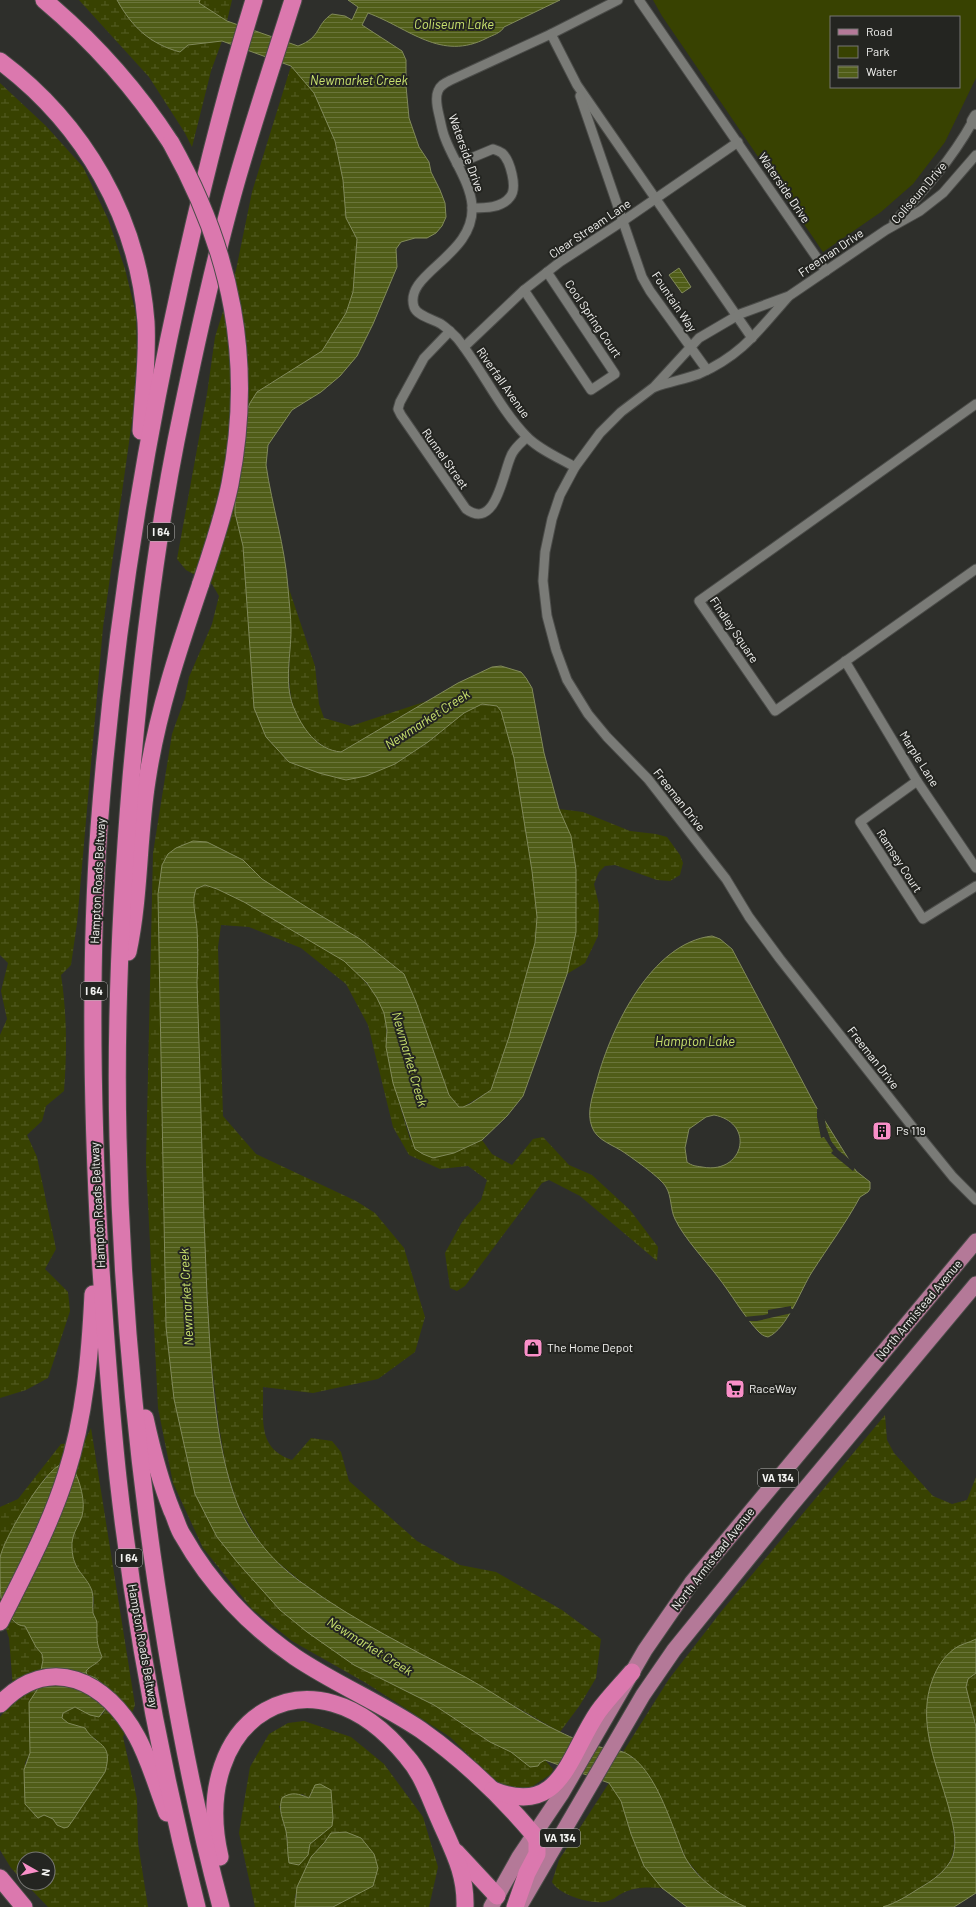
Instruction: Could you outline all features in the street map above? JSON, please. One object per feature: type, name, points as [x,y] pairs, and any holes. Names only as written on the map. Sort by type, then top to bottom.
[{"type":"highway","points":[[44,0],[79,31],[118,72],[142,102],[171,143],[196,191],[218,247],[231,297],[239,369],[238,431],[230,484],[218,532],[165,696],[152,753],[141,826],[134,922],[118,1004]]},
{"type":"highway","name":"I 64","points":[[138,496],[168,338],[192,232],[222,110],[254,0]]},
{"type":"highway","name":"I 64","points":[[118,1004],[123,886],[137,707],[143,652],[178,431],[215,265],[236,182],[293,0]]},
{"type":"highway","points":[[0,61],[28,83],[54,109],[87,150],[106,183],[121,214],[132,248],[140,280],[146,321],[147,351],[138,496]]},
{"type":"highway","name":"Hampton Roads Beltway","points":[[138,496],[108,723],[99,833],[93,1056],[95,1166],[107,1370],[124,1527],[141,1640],[162,1751],[184,1856],[197,1907]]},
{"type":"highway","name":"Hampton Roads Beltway","points":[[118,1004],[118,1135],[128,1336],[143,1486],[163,1626],[185,1749],[221,1907]]},
{"type":"highway","points":[[0,1622],[43,1536],[56,1505],[79,1427],[91,1345],[98,1204]]},
{"type":"highway","points":[[128,1336],[153,1453],[163,1487],[182,1535],[204,1571],[250,1622],[296,1657],[394,1713],[422,1731],[448,1751],[490,1789],[534,1835],[537,1841],[537,1854],[527,1873],[515,1907]]},
{"type":"highway","points":[[490,1789],[507,1796],[529,1798],[547,1792],[554,1787],[566,1776],[596,1726],[598,1712],[632,1672]]},
{"type":"highway","points":[[0,1704],[11,1693],[27,1683],[44,1677],[59,1676],[72,1678],[96,1689],[108,1698],[120,1710],[132,1727],[150,1764],[156,1786],[184,1856]]},
{"type":"highway","points":[[232,1907],[216,1837],[215,1813],[219,1781],[231,1748],[242,1729],[255,1716],[269,1708],[285,1702],[303,1699],[340,1706],[358,1714],[378,1727],[408,1757],[420,1776],[453,1849],[463,1879],[465,1907]]},
{"type":"highway","points":[[453,1849],[494,1901]]},
{"type":"highway","points":[[0,1878],[24,1907]]},
{"type":"main road","name":"North Armistead Avenue","points":[[632,1672],[663,1623],[692,1582],[976,1241]]},
{"type":"main road","name":"North Armistead Avenue","points":[[519,1907],[643,1695],[669,1656],[705,1610],[976,1284]]},
{"type":"main road","name":"VA 134","points":[[494,1901],[534,1835],[566,1776]]},
{"type":"street","name":"Waterside Drive","points":[[414,309],[412,300],[414,291],[419,282],[460,243],[467,234],[471,222],[472,208],[469,192],[445,137],[437,108],[436,96],[438,90],[443,84],[451,80],[551,34],[618,0]]},
{"type":"street","name":"Waterside Drive","points":[[639,0],[826,271]]},
{"type":"street","name":"Fountain Way","points":[[551,34],[577,85],[752,338]]},
{"type":"street","name":"Fountain Way","points":[[577,85],[642,277],[650,291],[707,370]]},
{"type":"street","name":"Coliseum Drive","points":[[886,230],[939,172],[959,146],[975,120]]},
{"type":"street","name":"Clear Stream Lane","points":[[464,347],[524,290],[548,272],[738,142]]},
{"type":"street","points":[[456,164],[493,149],[503,154],[509,167],[514,187],[510,198],[493,207],[472,208]]},
{"type":"street","name":"Coliseum Drive","points":[[886,230],[920,211],[943,193],[976,155]]},
{"type":"street","name":"Freeman Drive","points":[[886,230],[789,296],[737,316],[711,330],[690,347],[654,387],[611,422],[600,433],[575,467],[560,495],[552,519],[545,552],[543,581],[550,633],[561,667],[575,694],[599,727],[641,771],[722,874],[758,930],[880,1087],[953,1177],[976,1200]]},
{"type":"street","name":"Cool Spring Court","points":[[524,290],[591,390],[615,374],[548,272]]},
{"type":"street","name":"Freeman Drive","points":[[654,387],[707,370],[731,356],[745,346],[789,296]]},
{"type":"street","name":"Riverfall Avenue","points":[[414,309],[450,331],[464,347],[510,416],[527,437],[546,451],[575,467]]},
{"type":"street","name":"Runnel Street","points":[[450,331],[424,358],[400,402],[398,409],[400,416],[466,509],[473,513],[481,514],[492,507],[511,456],[527,437]]},
{"type":"street","name":"Findley Square","points":[[976,404],[699,601],[775,710],[976,569]]},
{"type":"street","name":"Marple Lane","points":[[845,662],[917,781],[976,868]]},
{"type":"street","name":"Ramsey Court","points":[[917,781],[860,822],[923,919],[976,886]]},
{"type":"green space","points":[[79,0],[117,0],[129,18],[143,33],[169,49],[180,52],[188,45],[222,41],[211,71],[192,147],[185,133],[149,77]]},
{"type":"green space","points":[[200,0],[232,0],[227,21],[198,3]]},
{"type":"green space","points":[[653,0],[976,0],[976,78],[945,142],[913,184],[881,212],[823,252],[662,16]]},
{"type":"green space","points":[[291,66],[314,93],[335,141],[343,180],[346,218],[357,239],[353,292],[346,313],[322,351],[257,392],[244,417],[235,513],[243,546],[254,708],[266,737],[289,762],[319,773],[395,764],[428,742],[464,713],[482,704],[497,706],[501,711],[514,758],[532,871],[537,917],[535,943],[509,1037],[491,1090],[463,1107],[459,1107],[449,1095],[416,1002],[404,974],[360,939],[262,879],[243,860],[207,842],[162,865],[158,894],[166,1327],[174,1399],[195,1494],[217,1537],[280,1610],[354,1665],[434,1705],[490,1742],[511,1752],[530,1767],[545,1760],[553,1769],[551,1774],[530,1788],[509,1788],[493,1779],[450,1737],[366,1683],[292,1641],[252,1609],[203,1548],[173,1483],[158,1408],[146,1162],[153,853],[172,734],[185,698],[189,677],[212,624],[219,596],[212,584],[186,570],[177,559],[207,394],[215,337],[236,270],[252,192]]},
{"type":"green space","points":[[0,83],[46,126],[83,167],[108,219],[125,269],[136,314],[137,355],[133,414],[103,627],[77,923],[71,965],[61,975],[66,1033],[64,1091],[46,1106],[42,1121],[27,1135],[37,1157],[56,1249],[45,1269],[68,1292],[70,1311],[48,1378],[26,1390],[0,1398],[0,1035],[7,1019],[1,991],[8,963],[0,955]]},
{"type":"green space","points":[[288,586],[315,666],[319,704],[324,718],[351,726],[427,701],[341,752],[329,749],[315,740],[302,726],[292,701],[289,674],[291,632]]},
{"type":"green space","points":[[559,809],[583,812],[630,831],[656,834],[667,837],[680,855],[683,863],[680,875],[670,881],[657,880],[615,865],[605,866],[599,872],[594,884],[599,905],[598,936],[585,963],[567,974],[576,932]]},
{"type":"green space","points":[[205,885],[238,899],[326,948],[345,962],[368,985],[384,1012],[386,1021],[386,1046],[389,1062],[410,1139],[454,1153],[482,1140],[492,1154],[512,1165],[533,1139],[543,1137],[569,1165],[592,1175],[630,1210],[658,1247],[657,1261],[580,1196],[549,1180],[542,1183],[465,1286],[457,1291],[450,1288],[445,1253],[462,1222],[481,1200],[487,1180],[468,1166],[440,1169],[409,1155],[393,1127],[368,1025],[346,984],[301,948],[249,927],[221,925],[218,947],[223,1116],[256,1154],[356,1201],[375,1213],[404,1248],[425,1317],[415,1352],[378,1379],[313,1393],[263,1387],[263,1421],[267,1440],[272,1448],[280,1455],[292,1460],[311,1438],[332,1441],[341,1452],[349,1481],[417,1541],[460,1565],[496,1572],[562,1610],[601,1639],[596,1678],[580,1705],[560,1732],[469,1680],[352,1617],[304,1584],[268,1554],[237,1503],[226,1467],[219,1426],[211,1357],[204,1235],[197,982],[198,949],[192,899],[196,889]]},
{"type":"green space","points":[[885,1415],[887,1440],[894,1453],[933,1496],[952,1504],[967,1500],[976,1477],[976,1639],[970,1642],[952,1821],[954,1845],[952,1855],[944,1870],[937,1876],[892,1904],[883,1907],[746,1907],[732,1901],[706,1883],[686,1859],[675,1832],[633,1757],[623,1752],[669,1679],[720,1613]]},
{"type":"green space","points":[[91,1428],[135,1705],[123,1737],[137,1799],[138,1843],[148,1907],[48,1907],[33,1891],[56,1891],[56,1851],[16,1851],[16,1873],[0,1850],[0,1717],[14,1700],[9,1638],[0,1611],[0,1597],[14,1622],[25,1626],[30,1632],[42,1654],[43,1660],[37,1690],[29,1702],[30,1753],[25,1763],[25,1804],[38,1818],[44,1815],[53,1819],[73,1820],[105,1772],[107,1764],[96,1739],[89,1735],[85,1728],[68,1723],[62,1718],[63,1713],[75,1707],[102,1715],[109,1704],[92,1676],[87,1675],[86,1671],[102,1657],[96,1642],[97,1624],[93,1612],[94,1599],[92,1590],[75,1565],[72,1557],[72,1538],[75,1530],[81,1492],[78,1482],[46,1476],[14,1526],[0,1558],[0,1507],[18,1499],[61,1444],[84,1442]]},
{"type":"green space","points":[[976,1673],[976,1727],[966,1687],[968,1679]]},
{"type":"green space","points":[[304,1721],[351,1737],[384,1764],[423,1817],[438,1867],[429,1907],[333,1907],[372,1886],[361,1838],[346,1832],[331,1833],[311,1857],[295,1896],[295,1907],[255,1907],[239,1833],[250,1767],[269,1734],[288,1723]],"holes":[[[311,1792],[332,1806],[332,1826],[310,1844],[309,1849],[289,1863],[286,1832],[279,1806],[302,1794],[309,1798]]]},
{"type":"green space","points":[[609,1783],[621,1801],[631,1834],[644,1866],[662,1888],[635,1889],[624,1892],[609,1901],[586,1901],[569,1895],[556,1887],[552,1882],[559,1860]]},
{"type":"water","name":"Newmarket Creek","points":[[117,0],[200,0],[199,3],[227,21],[298,46],[311,39],[323,22],[332,14],[345,16],[352,20],[358,7],[348,0],[560,0],[504,27],[499,32],[487,38],[470,44],[455,46],[440,45],[426,40],[368,13],[362,25],[402,51],[406,60],[406,86],[409,118],[419,147],[429,162],[431,172],[445,203],[446,217],[442,226],[436,233],[427,238],[415,238],[401,242],[396,249],[397,267],[373,324],[357,356],[340,376],[321,392],[292,410],[268,445],[266,465],[281,541],[290,609],[291,639],[288,678],[290,697],[301,722],[311,736],[318,742],[325,747],[341,752],[458,683],[492,667],[501,666],[521,672],[532,688],[544,753],[559,809],[571,836],[576,870],[576,932],[567,974],[523,1096],[507,1116],[482,1140],[454,1153],[433,1158],[415,1149],[393,1083],[386,1047],[387,1030],[384,1013],[377,998],[367,983],[344,961],[244,902],[205,885],[196,889],[194,903],[198,942],[197,982],[205,1256],[214,1400],[223,1453],[229,1479],[237,1503],[249,1527],[274,1559],[294,1577],[344,1611],[467,1678],[548,1726],[585,1743],[629,1755],[638,1762],[652,1781],[664,1804],[683,1854],[691,1867],[712,1888],[746,1907],[687,1907],[662,1888],[644,1866],[631,1834],[621,1801],[609,1783],[545,1760],[538,1766],[530,1767],[511,1752],[490,1742],[434,1705],[354,1665],[307,1632],[280,1610],[238,1563],[217,1537],[195,1494],[174,1399],[166,1327],[158,894],[162,865],[168,854],[176,848],[193,841],[207,842],[243,860],[262,879],[360,939],[404,974],[416,1002],[449,1095],[459,1107],[470,1104],[491,1090],[509,1037],[535,943],[537,917],[532,871],[514,758],[501,711],[497,706],[482,704],[464,713],[428,742],[395,764],[366,776],[346,780],[319,773],[289,762],[266,737],[254,708],[243,546],[235,513],[235,491],[244,417],[257,392],[322,351],[346,313],[353,292],[357,239],[346,218],[343,180],[335,141],[314,93],[291,66],[222,41],[188,45],[180,52],[169,49],[143,33],[129,18]]},
{"type":"water","points":[[679,268],[691,287],[682,293],[669,275]]},
{"type":"water","name":"Hampton Lake","points":[[712,936],[720,939],[732,949],[815,1105],[856,1171],[870,1182],[870,1189],[860,1197],[843,1226],[812,1272],[793,1308],[775,1333],[768,1337],[761,1334],[742,1312],[718,1277],[684,1234],[673,1215],[669,1195],[663,1183],[635,1160],[598,1136],[594,1132],[590,1121],[591,1104],[603,1059],[623,1013],[652,971],[670,954],[690,942]],"holes":[[[714,1115],[727,1120],[736,1128],[740,1137],[740,1147],[735,1156],[728,1163],[716,1167],[696,1166],[687,1162],[685,1148],[689,1129],[706,1117]]]},
{"type":"water","points":[[62,1464],[73,1468],[82,1492],[82,1516],[75,1531],[72,1548],[77,1568],[92,1591],[93,1613],[97,1623],[97,1640],[102,1657],[86,1671],[87,1675],[96,1679],[103,1685],[109,1704],[99,1717],[90,1715],[75,1707],[63,1713],[62,1718],[68,1723],[85,1728],[94,1739],[106,1749],[107,1755],[105,1772],[68,1827],[64,1828],[57,1825],[53,1819],[44,1815],[38,1818],[25,1804],[24,1770],[30,1753],[29,1702],[37,1690],[43,1660],[42,1654],[36,1647],[25,1626],[14,1622],[2,1601],[0,1566],[0,1558],[3,1549],[16,1521],[46,1478]]},
{"type":"water","points":[[976,1639],[976,1673],[968,1679],[966,1687],[976,1727],[976,1893],[954,1907],[883,1907],[901,1899],[934,1879],[943,1871],[953,1856],[955,1843],[954,1830],[928,1732],[927,1702],[932,1681],[942,1661],[956,1647]]},
{"type":"water","points":[[320,1784],[331,1790],[333,1818],[332,1826],[310,1844],[308,1855],[299,1865],[289,1863],[287,1835],[281,1811],[282,1798],[289,1794],[299,1794],[309,1798],[315,1785]]},
{"type":"water","points":[[346,1832],[361,1838],[374,1854],[378,1868],[373,1886],[333,1907],[295,1907],[297,1887],[311,1857],[331,1833]]},
{"type":"pier","points":[[819,1108],[824,1114],[826,1127],[831,1141],[838,1150],[853,1162],[857,1169],[855,1168],[853,1171],[831,1153],[833,1151],[824,1137],[821,1138],[817,1117],[817,1109]]},
{"type":"pier","points":[[791,1306],[791,1309],[795,1309],[792,1313],[757,1321],[747,1321],[744,1317],[764,1315],[768,1314],[768,1310]]},
{"type":"place","name":"Ps 119","points":[[882,1131]]},
{"type":"place","name":"The Home Depot","points":[[533,1348]]},
{"type":"place","name":"RaceWay","points":[[735,1389]]},
{"type":"water label","name":"Coliseum Lake","points":[[454,24]]}]
